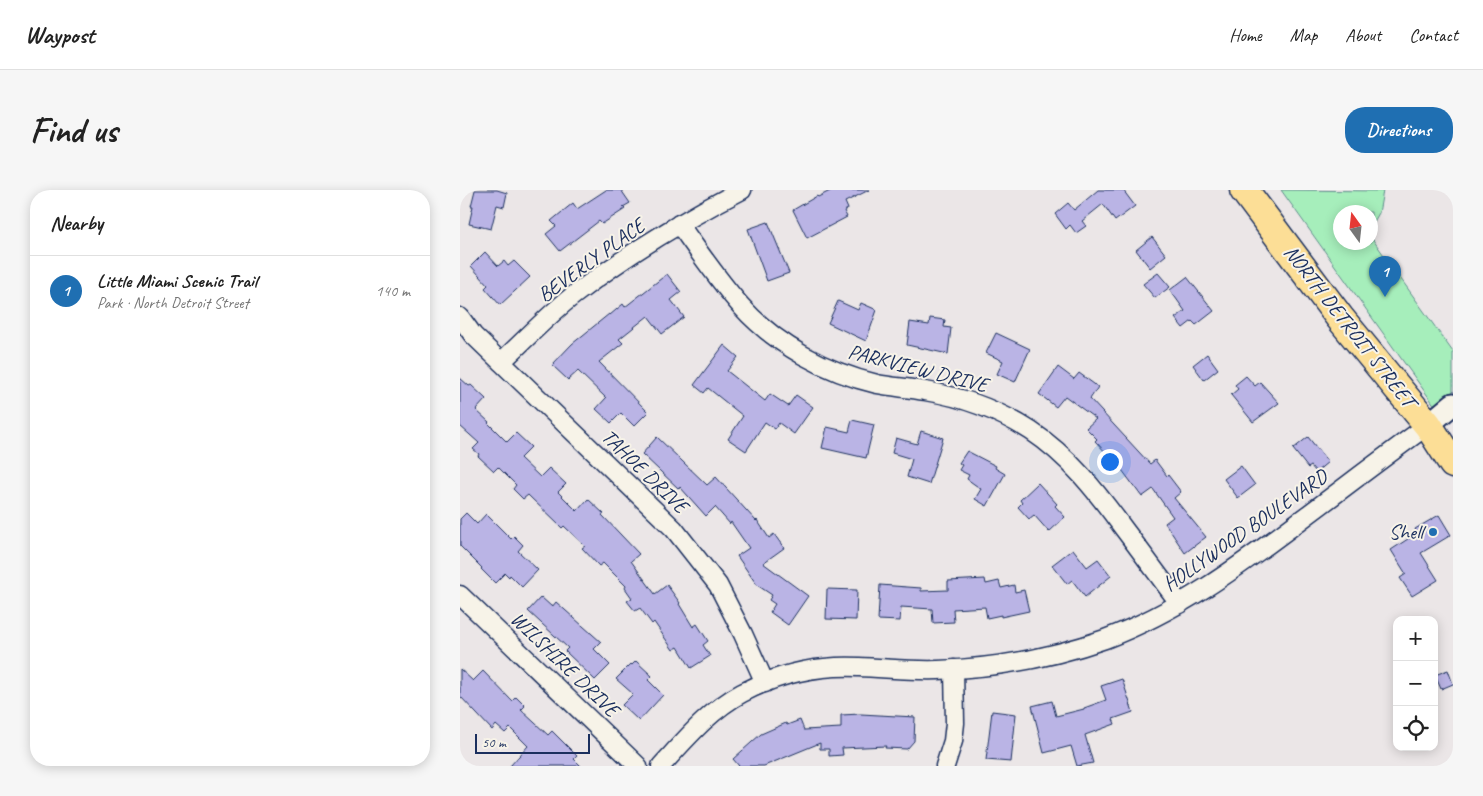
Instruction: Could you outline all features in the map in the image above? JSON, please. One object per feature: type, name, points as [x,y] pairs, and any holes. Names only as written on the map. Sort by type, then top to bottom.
[{"type":"highway","name":"NORTH DETROIT STREET","points":[[1244,190],[1340,318],[1428,425],[1453,464]]},
{"type":"street","name":"BEVERLY PLACE","points":[[501,362],[573,296],[618,263],[679,224],[742,190]]},
{"type":"street","name":"PARKVIEW DRIVE","points":[[679,224],[742,307],[768,331],[798,352],[845,374],[868,381],[925,391],[975,404],[1014,421],[1049,443],[1073,465],[1095,490],[1180,604]]},
{"type":"street","name":"TAHOE DRIVE","points":[[460,317],[473,335],[674,530],[718,585],[765,683]]},
{"type":"street","points":[[1428,425],[1453,404]]},
{"type":"street","name":"HOLLYWOOD BOULEVARD","points":[[661,766],[720,707],[741,694],[765,683],[799,672],[858,666],[910,670],[954,670],[1019,662],[1076,648],[1130,628],[1180,604],[1238,567],[1428,425]]},
{"type":"street","name":"WILSHIRE DRIVE","points":[[460,595],[638,766]]},
{"type":"street","points":[[945,766],[955,723],[954,670]]},
{"type":"green space","points":[[1281,190],[1383,191],[1378,215],[1378,205],[1333,205],[1333,250],[1378,250],[1378,247],[1453,352],[1453,413],[1440,413]]},
{"type":"building","points":[[475,190],[497,190],[507,193],[504,207],[497,205],[491,229],[469,224]]},
{"type":"building","points":[[606,190],[621,190],[630,203],[623,207],[625,209],[602,224],[599,221],[560,251],[546,234],[556,226],[551,221],[573,203],[577,209]]},
{"type":"building","points":[[832,190],[869,190],[845,202],[848,209],[844,211],[847,217],[807,238],[793,210],[817,196]]},
{"type":"building","points":[[1098,190],[1123,190],[1135,206],[1115,221],[1103,204],[1082,221],[1086,226],[1076,233],[1070,225],[1066,229],[1055,214],[1068,203],[1074,210]]},
{"type":"building","points":[[768,222],[789,273],[767,281],[748,229]]},
{"type":"building","points":[[1152,237],[1166,255],[1150,268],[1136,250]]},
{"type":"building","points":[[485,252],[498,266],[504,261],[508,266],[514,261],[530,277],[500,305],[485,288],[488,285],[471,266]]},
{"type":"building","points":[[1158,273],[1170,287],[1155,298],[1143,284]]},
{"type":"building","points":[[667,274],[681,292],[671,300],[684,317],[662,334],[648,316],[619,339],[623,343],[599,362],[648,412],[634,426],[621,413],[611,423],[596,409],[606,398],[578,371],[568,380],[552,365],[572,344],[609,314],[623,304],[625,307]]},
{"type":"building","points":[[1187,277],[1214,311],[1196,325],[1192,321],[1183,328],[1175,318],[1185,311],[1170,290]]},
{"type":"building","points":[[838,301],[858,310],[861,303],[877,310],[866,341],[828,323]]},
{"type":"building","points":[[930,318],[945,320],[944,327],[951,328],[948,354],[907,345],[910,322],[929,325]]},
{"type":"building","points":[[996,333],[1030,349],[1015,382],[997,374],[1003,361],[986,353]]},
{"type":"building","points":[[724,345],[738,357],[727,371],[765,401],[770,394],[788,406],[796,395],[813,407],[794,434],[779,423],[775,429],[765,422],[746,451],[728,439],[743,416],[708,388],[704,393],[694,385]]},
{"type":"building","points":[[1207,354],[1218,369],[1204,380],[1193,365]]},
{"type":"building","points":[[1058,367],[1074,379],[1079,373],[1098,387],[1090,399],[1150,464],[1155,460],[1168,475],[1181,492],[1174,498],[1206,537],[1185,553],[1165,523],[1173,517],[1153,489],[1142,497],[1122,470],[1095,441],[1097,439],[1086,428],[1096,419],[1065,396],[1056,407],[1039,394]]},
{"type":"building","points":[[1246,376],[1255,386],[1260,382],[1279,403],[1253,422],[1231,395],[1238,389],[1235,385]]},
{"type":"building","points":[[460,378],[486,399],[476,410],[507,442],[516,433],[531,447],[520,458],[540,477],[549,468],[566,484],[558,492],[577,511],[588,499],[604,514],[602,515],[639,554],[631,561],[655,594],[667,585],[680,603],[693,627],[697,624],[708,641],[703,645],[710,656],[691,668],[678,647],[673,650],[654,622],[652,624],[640,608],[635,611],[627,601],[632,598],[625,588],[626,586],[603,563],[599,566],[582,548],[585,546],[564,526],[562,528],[528,495],[523,499],[513,489],[516,485],[498,467],[494,471],[478,456],[479,454],[473,449],[479,443],[460,426]]},
{"type":"building","points":[[852,420],[874,425],[866,458],[822,448],[827,427],[849,432]]},
{"type":"building","points":[[921,431],[943,438],[929,484],[907,477],[912,459],[892,453],[896,438],[917,444]]},
{"type":"building","points":[[657,437],[707,485],[716,477],[757,520],[769,538],[774,534],[784,548],[763,563],[808,596],[788,625],[770,612],[775,604],[769,600],[772,595],[757,585],[737,556],[749,548],[731,522],[730,524],[715,507],[706,516],[680,487],[679,489],[642,454]]},
{"type":"building","points":[[1308,437],[1328,462],[1316,472],[1311,466],[1308,468],[1293,449]]},
{"type":"building","points":[[967,451],[996,466],[995,468],[1005,474],[987,506],[975,499],[981,489],[967,479],[969,475],[959,470],[962,465],[959,463]]},
{"type":"building","points":[[1241,466],[1255,485],[1238,498],[1224,479]]},
{"type":"building","points":[[1038,483],[1057,504],[1055,506],[1065,517],[1049,532],[1034,515],[1029,519],[1018,507],[1022,503],[1020,500]]},
{"type":"building","points":[[466,513],[477,524],[486,514],[511,539],[514,536],[523,545],[518,551],[538,570],[522,587],[510,575],[509,577],[505,573],[495,583],[460,546],[460,519]]},
{"type":"building","points":[[1439,515],[1451,535],[1421,553],[1438,580],[1412,596],[1400,578],[1406,574],[1391,550],[1417,533],[1415,529]]},
{"type":"building","points":[[1073,549],[1087,567],[1098,559],[1111,576],[1085,597],[1072,580],[1067,584],[1052,565]]},
{"type":"building","points":[[985,579],[986,584],[999,581],[1001,588],[1014,585],[1015,592],[1024,590],[1029,611],[987,618],[985,607],[953,609],[954,622],[933,623],[932,609],[901,607],[900,621],[878,620],[880,585],[921,588],[921,591],[948,590],[948,581]]},
{"type":"building","points":[[827,589],[857,590],[856,620],[826,619]]},
{"type":"building","points":[[541,597],[552,607],[556,602],[601,642],[594,649],[610,665],[595,680],[565,651],[568,648],[528,611]]},
{"type":"building","points":[[636,661],[652,676],[648,680],[663,695],[639,721],[622,705],[633,694],[616,679]]},
{"type":"building","points":[[460,669],[473,681],[483,671],[512,701],[516,697],[525,706],[521,710],[548,735],[552,731],[577,756],[574,759],[581,766],[510,766],[528,746],[510,728],[505,733],[496,725],[492,730],[460,696]]},
{"type":"building","points":[[1448,670],[1453,684],[1441,689],[1438,682],[1438,674]]},
{"type":"building","points":[[1122,679],[1133,712],[1113,719],[1115,724],[1085,735],[1093,763],[1077,766],[1071,746],[1044,753],[1032,706],[1052,701],[1056,716],[1084,709],[1106,700],[1101,686]]},
{"type":"building","points":[[992,711],[1016,714],[1011,762],[986,760]]},
{"type":"building","points":[[861,714],[915,717],[914,741],[907,749],[885,748],[886,746],[842,748],[843,755],[829,756],[829,749],[820,749],[820,743],[764,766],[739,766],[733,759],[761,734],[786,723],[787,725],[800,720],[804,730],[841,728],[841,715]]},
{"type":"place","name":"Little Miami Scenic Trail","points":[[1385,297]]},
{"type":"place","name":"Shell","points":[[1433,532]]}]
